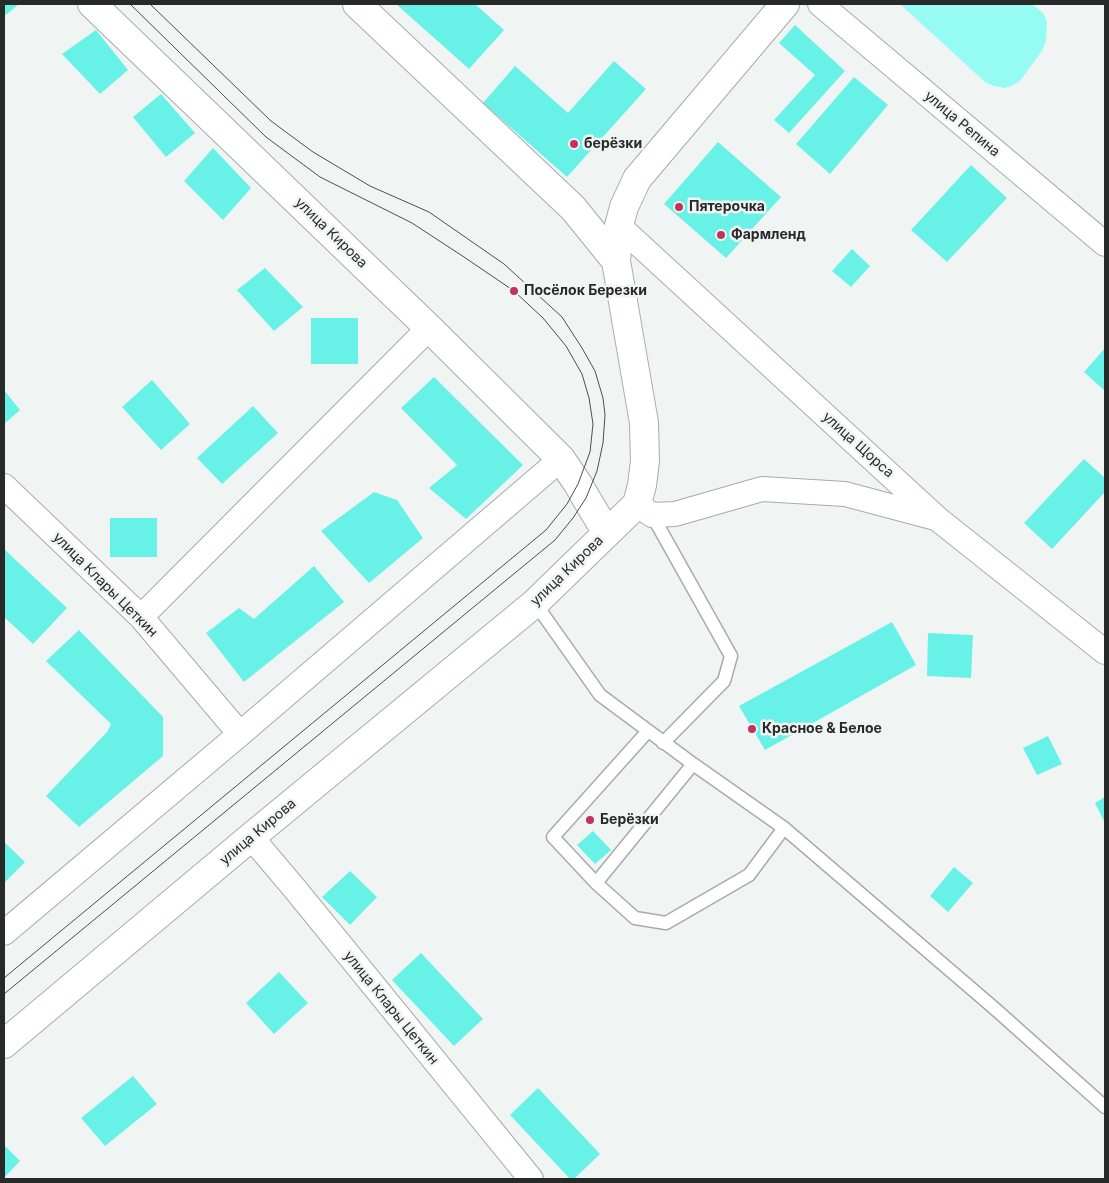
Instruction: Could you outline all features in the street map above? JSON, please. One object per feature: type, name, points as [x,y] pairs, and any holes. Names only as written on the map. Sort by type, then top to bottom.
[{"type":"main road","name":"улица Кирова","points":[[4,1044],[535,603],[607,533],[561,459],[429,328],[92,4]]},
{"type":"main road","points":[[357,4],[573,208],[616,261]]},
{"type":"main road","points":[[607,533],[644,510],[642,484],[644,469],[644,423],[616,261],[619,226],[624,207],[637,179],[785,4]]},
{"type":"street","name":"улица Репина","points":[[820,4],[1105,244]]},
{"type":"street","name":"улица Щорса","points":[[619,226],[939,520],[1105,652]]},
{"type":"street","points":[[141,617],[429,328]]},
{"type":"street","points":[[4,934],[561,459]]},
{"type":"street","name":"улица Клары Цеткин","points":[[4,486],[141,617],[240,734]]},
{"type":"street","points":[[644,510],[675,514],[762,489],[845,494],[939,520]]},
{"type":"street","name":"улица Клары Цеткин","points":[[251,837],[531,1179]]},
{"type":"lane","points":[[644,510],[731,656],[724,681],[663,743]]},
{"type":"lane","points":[[535,603],[600,695],[663,743],[784,828],[994,1008],[1105,1108]]},
{"type":"lane","points":[[648,731],[552,837],[596,883],[635,918],[666,923],[749,875],[784,828]]},
{"type":"lane","points":[[596,883],[693,764]]},
{"type":"shaded area","points":[[900,4],[1032,4],[1043,13],[1047,22],[1046,41],[1042,51],[1019,82],[1004,88],[994,86],[985,82]]},
{"type":"building","points":[[4,4],[19,4],[6,15]]},
{"type":"building","points":[[396,4],[475,4],[504,30],[469,69]]},
{"type":"building","points":[[795,25],[845,71],[789,133],[774,120],[815,75],[779,43]]},
{"type":"building","points":[[96,30],[128,70],[100,94],[62,54]]},
{"type":"building","points":[[614,61],[646,89],[567,177],[483,103],[515,66],[568,113]]},
{"type":"building","points":[[854,77],[888,105],[830,174],[796,144]]},
{"type":"building","points":[[161,94],[195,133],[166,157],[133,117]]},
{"type":"building","points":[[718,142],[781,197],[726,258],[664,204]]},
{"type":"building","points":[[213,148],[251,188],[223,220],[184,181]]},
{"type":"building","points":[[971,165],[1007,198],[947,262],[911,230]]},
{"type":"building","points":[[852,249],[870,266],[851,287],[832,271]]},
{"type":"building","points":[[265,268],[303,307],[274,331],[237,290]]},
{"type":"building","points":[[311,318],[358,318],[358,364],[311,364]]},
{"type":"building","points":[[1105,348],[1105,391],[1084,372]]},
{"type":"building","points":[[434,377],[523,465],[466,519],[429,488],[457,465],[401,408]]},
{"type":"building","points":[[152,380],[190,424],[161,450],[122,407]]},
{"type":"building","points":[[4,390],[20,410],[4,424]]},
{"type":"building","points":[[253,406],[278,433],[222,484],[197,458]]},
{"type":"building","points":[[1084,459],[1105,478],[1105,492],[1052,549],[1024,523]]},
{"type":"building","points":[[374,492],[397,500],[423,538],[369,583],[321,531]]},
{"type":"building","points":[[110,518],[157,518],[157,557],[110,557]]},
{"type":"building","points":[[4,549],[67,608],[33,644],[4,617]]},
{"type":"building","points":[[314,566],[344,602],[244,682],[206,633],[239,608],[254,619]]},
{"type":"building","points":[[892,622],[916,665],[765,750],[739,706]]},
{"type":"building","points":[[79,630],[163,717],[163,756],[79,827],[46,796],[107,732],[111,724],[46,661]]},
{"type":"building","points":[[928,633],[973,635],[971,678],[927,676]]},
{"type":"building","points":[[1048,736],[1062,764],[1037,775],[1023,748]]},
{"type":"building","points":[[1105,797],[1105,823],[1095,803]]},
{"type":"building","points":[[593,831],[611,850],[595,864],[577,845]]},
{"type":"building","points":[[4,842],[25,862],[4,883]]},
{"type":"building","points":[[954,867],[973,883],[948,912],[930,896]]},
{"type":"building","points":[[350,871],[377,897],[350,925],[322,897]]},
{"type":"building","points":[[421,953],[483,1019],[454,1046],[392,980]]},
{"type":"building","points":[[279,972],[308,1003],[274,1034],[246,1003]]},
{"type":"building","points":[[133,1076],[157,1104],[105,1146],[81,1118]]},
{"type":"building","points":[[538,1088],[600,1154],[574,1179],[570,1179],[510,1115]]},
{"type":"building","points":[[4,1145],[20,1161],[4,1178]]},
{"type":"tram line","points":[[4,978],[546,530],[567,504],[578,484],[590,452],[593,424],[589,398],[582,374],[566,346],[543,318],[514,291],[412,223],[320,177],[266,137],[130,4]]},
{"type":"tram line","points":[[4,994],[555,540],[586,498],[597,471],[603,443],[605,415],[603,398],[595,371],[562,317],[504,264],[429,212],[370,186],[313,152],[271,121],[150,4]]},
{"type":"place","name":"берёзки","points":[[574,144]]},
{"type":"place","name":"Пятерочка","points":[[679,207]]},
{"type":"place","name":"Фармленд","points":[[721,235]]},
{"type":"place","name":"Посёлок Березки","points":[[514,291]]},
{"type":"place","name":"Красное & Белое","points":[[752,729]]},
{"type":"place","name":"Берёзки","points":[[590,820]]}]
